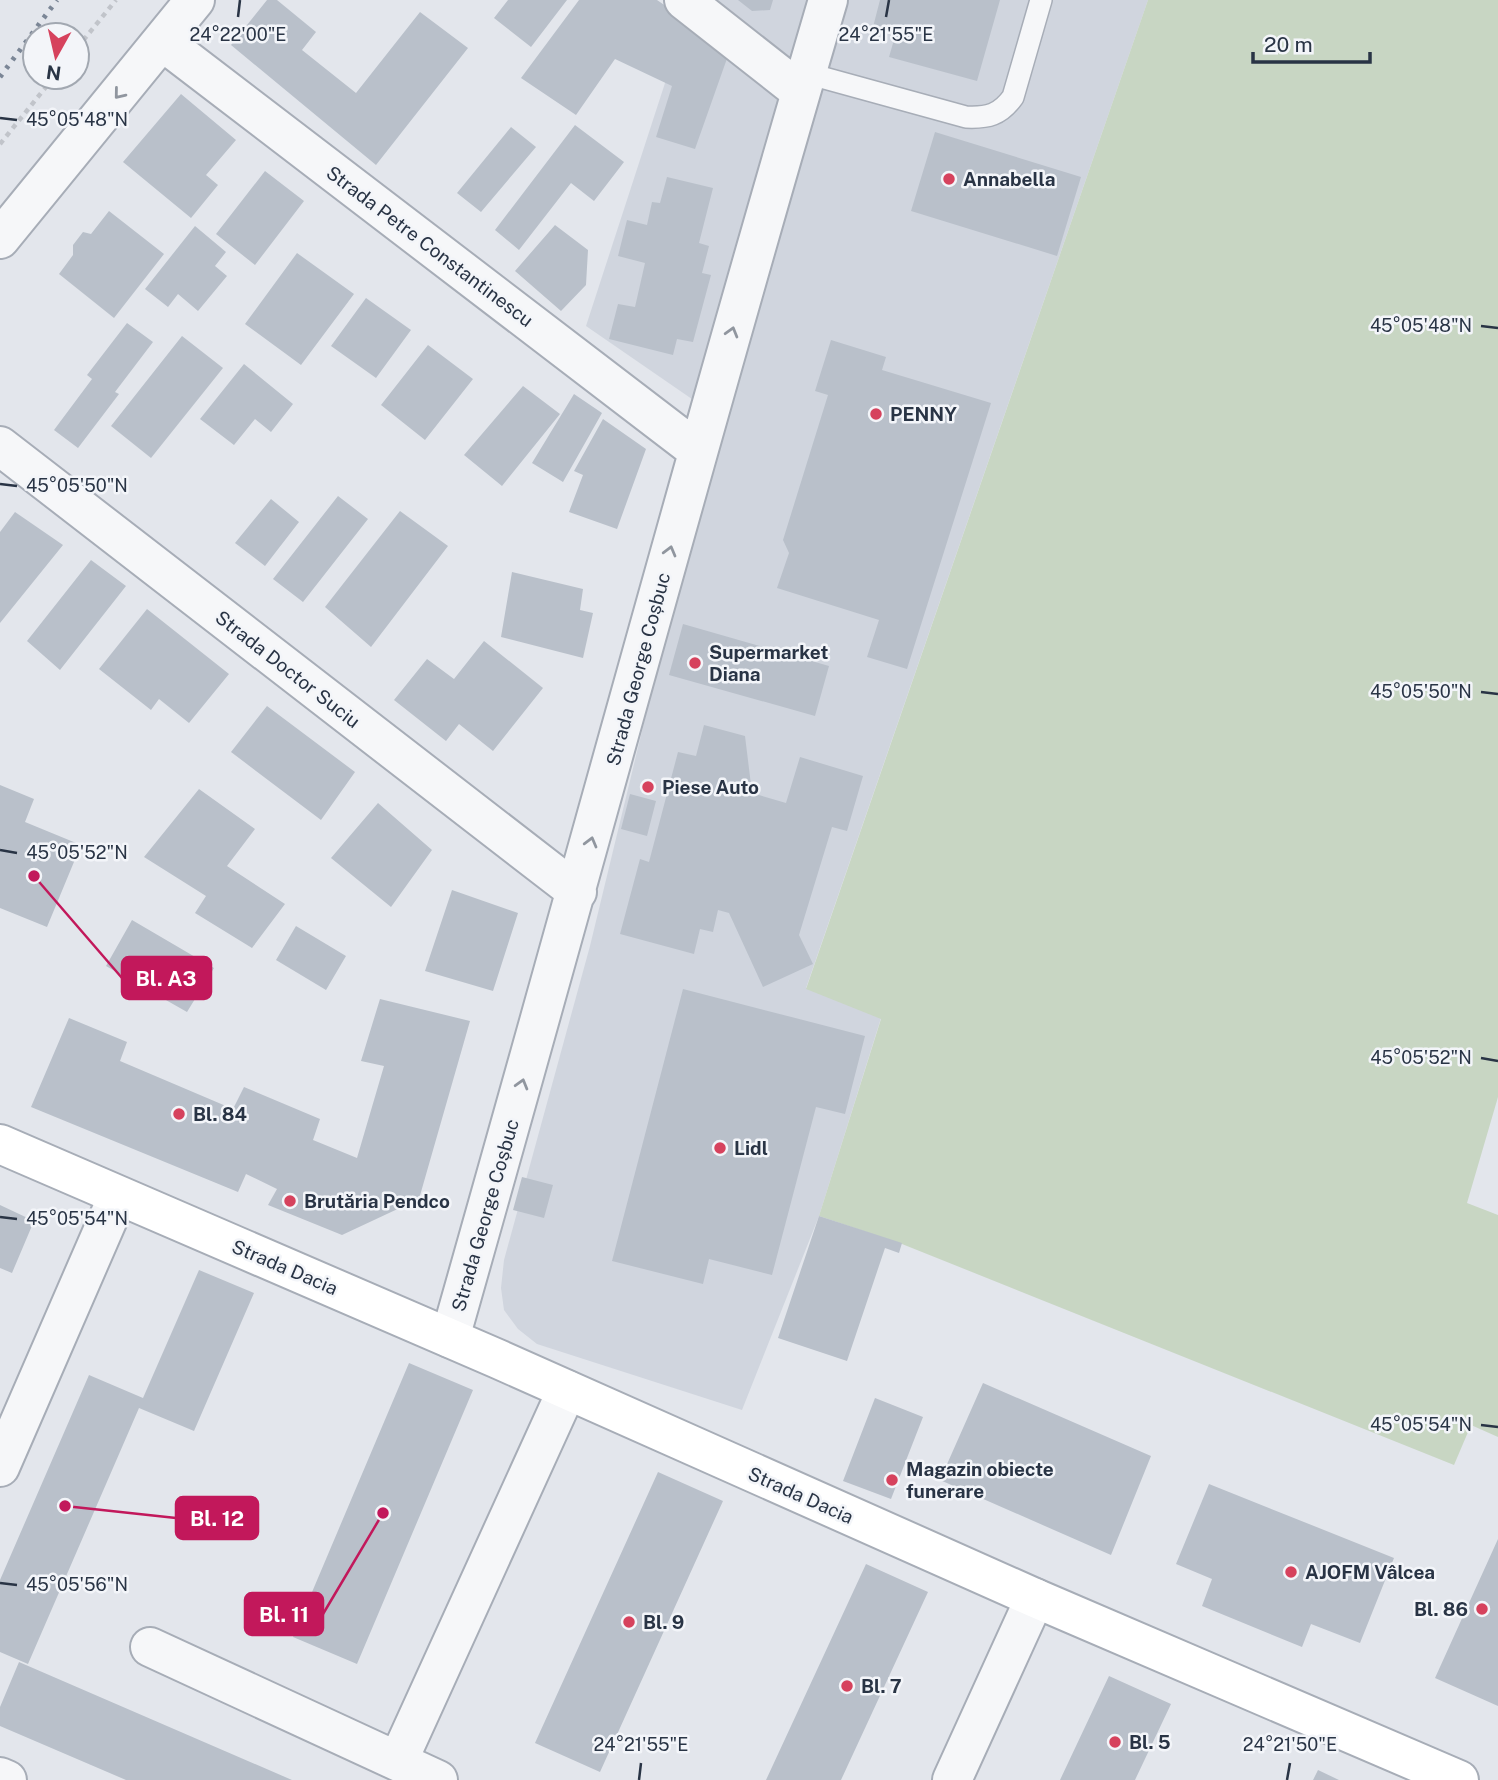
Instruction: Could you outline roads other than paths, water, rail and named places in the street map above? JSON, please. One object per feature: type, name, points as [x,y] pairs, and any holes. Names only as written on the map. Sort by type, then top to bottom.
[{"type":"main road","name":"Strada Dacia","points":[[0,1144],[450,1338],[1034,1598],[1460,1780]]},
{"type":"street","points":[[0,239],[195,0]]},
{"type":"street","points":[[684,0],[803,82]]},
{"type":"street","name":"Strada George Coșbuc","points":[[450,1338],[577,892],[698,451],[828,0]]},
{"type":"street","name":"Strada Petre Constantinescu","points":[[162,41],[698,451]]},
{"type":"street","name":"Strada Doctor Suciu","points":[[0,446],[577,892]]},
{"type":"street","points":[[0,1467],[118,1196]]},
{"type":"street","points":[[150,1647],[419,1773],[567,1390]]},
{"type":"street","points":[[953,1780],[1034,1598]]},
{"type":"street","points":[[0,1777],[8,1780]]},
{"type":"lane","points":[[803,82],[966,117],[993,116],[1005,108],[1013,97],[1041,0]]},
{"type":"railway","points":[[0,77],[57,0]]},
{"type":"place","name":"Annabella","points":[[949,179]]},
{"type":"place","name":"PENNY","points":[[876,414]]},
{"type":"place","name":"Supermarket Diana","points":[[695,663]]},
{"type":"place","name":"Piese Auto","points":[[648,787]]},
{"type":"place","name":"Bl. A3","points":[[34,876]]},
{"type":"place","name":"Bl. 84","points":[[179,1114]]},
{"type":"place","name":"Lidl","points":[[720,1148]]},
{"type":"place","name":"Brutăria Pendco","points":[[290,1201]]},
{"type":"place","name":"Magazin obiecte funerare","points":[[892,1480]]},
{"type":"place","name":"Bl. 12","points":[[65,1506]]},
{"type":"place","name":"Bl. 11","points":[[383,1513]]},
{"type":"place","name":"AJOFM Vâlcea","points":[[1291,1572]]},
{"type":"place","name":"Bl. 86","points":[[1482,1609]]},
{"type":"place","name":"Bl. 9","points":[[629,1622]]},
{"type":"place","name":"Bl. 7","points":[[847,1686]]},
{"type":"place","name":"Bl. 5","points":[[1115,1742]]}]
